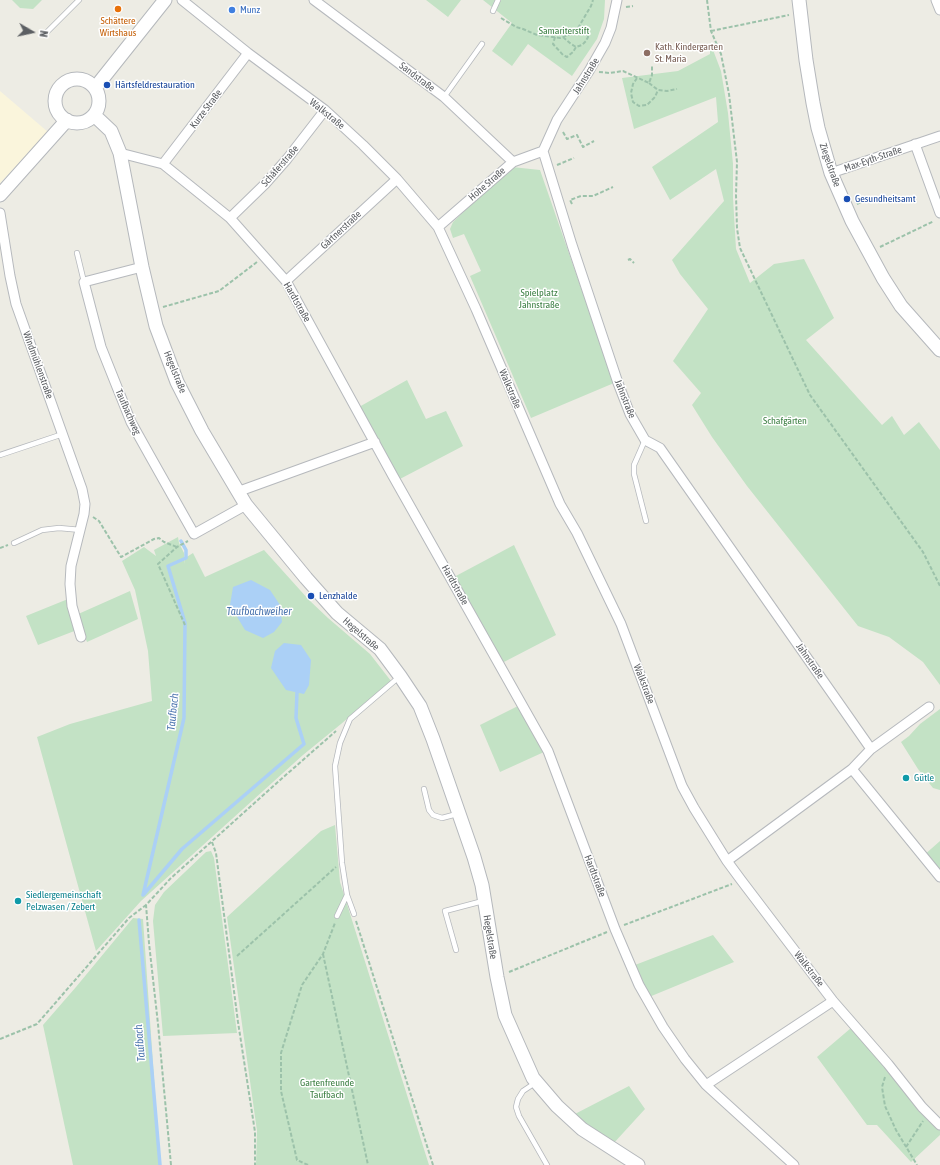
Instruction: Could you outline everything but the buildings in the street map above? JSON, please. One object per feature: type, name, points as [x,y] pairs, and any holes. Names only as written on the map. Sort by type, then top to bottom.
[{"type":"street","points":[[95,88],[165,0]]},
{"type":"street","name":"Walkstraße","points":[[182,0],[248,53],[325,110],[363,145],[396,179],[438,227],[476,309],[560,504],[577,533],[621,624],[682,786],[694,808],[745,887],[833,1000],[910,1092],[939,1124]]},
{"type":"street","name":"Sandstraße","points":[[314,0],[444,97],[513,162]]},
{"type":"street","name":"Jahnstraße","points":[[617,0],[611,28],[605,43],[589,71],[557,120],[543,151],[572,246],[618,383],[630,414],[645,440],[660,448],[871,749]]},
{"type":"street","name":"Ziegelstraße","points":[[799,0],[812,102],[831,173],[852,221],[883,278],[901,306],[940,350]]},
{"type":"street","points":[[936,0],[940,10]]},
{"type":"street","name":"Kurze Straße","points":[[164,164],[248,53]]},
{"type":"street","points":[[78,78],[90,83],[98,94],[99,101],[98,108],[94,115],[88,120],[74,123],[61,116],[57,111],[55,104],[55,98],[60,86],[65,82],[78,78]]},
{"type":"street","name":"Schäferstraße","points":[[230,218],[283,164],[325,110]]},
{"type":"street","name":"Hegelstraße","points":[[94,115],[110,131],[120,153],[142,267],[156,326],[177,382],[202,431],[246,506],[292,562],[337,613],[380,649],[420,706],[459,813],[482,885],[497,977],[505,1015],[533,1078],[557,1106],[582,1129],[638,1165]]},
{"type":"street","points":[[0,195],[67,120]]},
{"type":"street","name":"Max-Eyth-Straße","points":[[831,173],[940,136]]},
{"type":"street","name":"Max-Eyth-Straße","points":[[915,144],[940,213]]},
{"type":"street","name":"Hohe Straße","points":[[438,227],[513,162],[543,151]]},
{"type":"street","name":"Hardtstraße","points":[[120,153],[164,164],[230,218],[286,281],[548,751],[615,929],[639,985],[663,1028],[706,1085],[794,1165]]},
{"type":"street","name":"Gärtnerstraße","points":[[286,281],[396,179]]},
{"type":"street","name":"Windmühlenstraße","points":[[0,212],[16,304],[82,489],[85,504],[81,530],[76,542],[71,566],[70,584],[72,606],[81,637]]},
{"type":"street","points":[[84,282],[142,267]]},
{"type":"street","name":"Taufbachweg","points":[[84,282],[101,347],[131,422],[194,534],[246,506]]},
{"type":"street","points":[[238,492],[375,442]]},
{"type":"street","points":[[727,861],[852,769],[871,749],[929,707]]},
{"type":"street","points":[[852,769],[940,877]]},
{"type":"street","points":[[706,1085],[833,1000]]},
{"type":"lane","points":[[44,35],[79,0]]},
{"type":"lane","points":[[493,11],[498,0]]},
{"type":"lane","points":[[444,97],[482,44]]},
{"type":"lane","points":[[77,253],[84,282]]},
{"type":"lane","points":[[0,455],[63,434]]},
{"type":"lane","points":[[645,440],[634,465],[634,474],[646,521]]},
{"type":"lane","points":[[14,543],[42,530],[59,528],[81,530]]},
{"type":"lane","points":[[354,914],[347,895],[342,863],[335,766],[340,743],[350,719],[400,676]]},
{"type":"lane","points":[[424,789],[429,810],[434,815],[442,818],[459,813]]},
{"type":"lane","points":[[337,916],[347,895]]},
{"type":"lane","points":[[456,950],[445,911],[484,901]]},
{"type":"lane","points":[[536,1082],[524,1091],[518,1099],[516,1106],[547,1165]]},
{"type":"path","points":[[501,18],[516,27],[537,36],[563,36],[571,34],[578,28],[593,0]]},
{"type":"path","points":[[707,0],[711,31],[721,54],[729,94],[737,162],[737,228],[740,248],[810,395],[923,552],[940,586]]},
{"type":"path","points":[[711,31],[800,13]]},
{"type":"path","points":[[563,36],[576,47],[582,46],[588,37],[588,32],[582,28],[578,28]]},
{"type":"path","points":[[555,37],[553,44],[563,55],[567,57],[576,47]]},
{"type":"path","points":[[649,83],[652,75],[652,66]]},
{"type":"path","points":[[589,71],[610,73],[623,71],[649,83],[658,90],[667,91],[677,89]]},
{"type":"path","points":[[637,78],[633,84],[631,93],[633,102],[639,106],[647,105],[655,97],[658,90]]},
{"type":"path","points":[[557,120],[567,139],[577,135],[583,147],[594,141]]},
{"type":"path","points":[[554,161],[555,166],[574,158]]},
{"type":"path","points":[[572,204],[570,200],[581,196],[593,196],[613,187]]},
{"type":"path","points":[[869,253],[940,218]]},
{"type":"path","points":[[153,310],[219,291],[264,256]]},
{"type":"path","points":[[628,260],[630,259],[634,263]]},
{"type":"path","points":[[84,514],[99,521],[121,557],[154,539],[159,538],[164,542],[177,547]]},
{"type":"path","points":[[185,625],[158,564],[177,547],[188,540]]},
{"type":"path","points":[[0,1039],[37,1024],[129,918],[146,905],[171,878],[350,719]]},
{"type":"path","points":[[212,842],[216,853],[237,1015],[255,1132],[255,1165]]},
{"type":"path","points":[[237,956],[334,868],[342,863]]},
{"type":"path","points":[[146,905],[171,1165]]},
{"type":"path","points":[[354,914],[433,1165]]},
{"type":"path","points":[[308,1165],[297,1160],[281,1091],[281,1053],[302,985],[323,954],[337,916]]},
{"type":"path","points":[[323,954],[368,1165]]},
{"type":"path","points":[[888,1064],[882,1087],[885,1106],[896,1130],[917,1165]]},
{"type":"path","points":[[906,1147],[928,1113]]},
{"type":"shaded area","points":[[0,91],[48,132],[0,183]]},
{"type":"green space","points":[[12,0],[42,0],[33,9],[20,8]]},
{"type":"green space","points":[[426,0],[461,0],[448,17]]},
{"type":"green space","name":"Samariterstift","points":[[483,0],[605,0],[604,19],[597,39],[572,76],[528,44],[512,66],[492,51],[512,23]]},
{"type":"green space","name":"Schafgärten","points":[[710,42],[721,71],[728,113],[733,164],[736,249],[750,283],[774,264],[804,259],[834,318],[806,340],[882,425],[892,416],[904,435],[919,422],[940,450],[940,685],[923,662],[889,637],[858,626],[747,486],[712,437],[692,405],[701,393],[673,361],[708,309],[680,274],[672,260],[724,201],[716,169],[670,200],[652,167],[718,122],[716,97],[634,129],[622,78],[678,71],[710,54]]},
{"type":"green space","name":"Spielplatz Jahnstraße","points":[[512,167],[540,170],[614,383],[531,418],[470,276],[481,271],[464,234],[453,238],[450,229],[453,222]]},
{"type":"green space","points":[[407,380],[426,419],[446,411],[463,446],[398,480],[359,407]]},
{"type":"green space","points":[[178,537],[184,553],[185,564],[185,558],[193,553],[205,577],[264,550],[309,600],[370,654],[391,681],[303,755],[141,901],[96,951],[37,737],[70,724],[152,701],[148,651],[135,590],[122,561],[144,547],[156,556],[154,550]]},
{"type":"green space","points":[[514,545],[556,635],[502,663],[454,577]]},
{"type":"green space","points":[[130,591],[138,619],[87,642],[76,615]]},
{"type":"green space","points":[[68,599],[77,630],[38,645],[26,616]]},
{"type":"green space","points":[[518,706],[544,752],[500,772],[480,725]]},
{"type":"green space","points":[[940,709],[940,790],[933,788],[918,769],[901,742],[920,724]]},
{"type":"green space","name":"Gartenfreunde Taufbach","points":[[335,825],[340,882],[429,1165],[256,1165],[257,1131],[227,917],[321,831]]},
{"type":"green space","points":[[940,841],[940,877],[923,856]]},
{"type":"green space","points":[[211,851],[214,858],[237,1033],[163,1036],[153,921],[155,905],[164,892],[206,852]]},
{"type":"green space","points":[[133,918],[143,919],[160,1165],[73,1165],[43,1025]]},
{"type":"green space","points":[[713,935],[734,962],[649,997],[635,965]]},
{"type":"green space","points":[[851,1028],[940,1127],[940,1135],[911,1162],[877,1125],[867,1125],[817,1057]]},
{"type":"green space","points":[[629,1086],[645,1109],[613,1144],[573,1115]]},
{"type":"water","name":"Taufbachweiher","points":[[251,580],[270,590],[280,605],[282,622],[274,632],[263,638],[245,630],[230,605],[233,587]]},
{"type":"water","name":"Taufbachweiher","points":[[284,643],[301,645],[311,660],[309,685],[304,694],[286,690],[271,668],[275,651]]},
{"type":"waterway","name":"Taufbach","points":[[143,895],[184,718],[185,623],[168,566],[186,558],[186,550],[181,541]]},
{"type":"waterway","points":[[144,894],[182,849],[304,744],[296,718],[297,692]]},
{"type":"waterway","name":"Taufbach","points":[[139,920],[160,1165]]},
{"type":"place","name":"Schättere Wirtshaus","points":[[118,9]]},
{"type":"place","name":"Munz","points":[[232,10]]},
{"type":"place","name":"Kath. Kindergarten St. Maria","points":[[647,53]]},
{"type":"place","name":"Härtsfeldrestauration","points":[[107,85]]},
{"type":"place","name":"Gesundheitsamt","points":[[847,199]]},
{"type":"place","name":"Lenzhalde","points":[[311,596]]},
{"type":"place","name":"Gütle","points":[[906,778]]},
{"type":"place","name":"Siedlergemeinschaft Pelzwasen / Zebert","points":[[18,901]]}]
